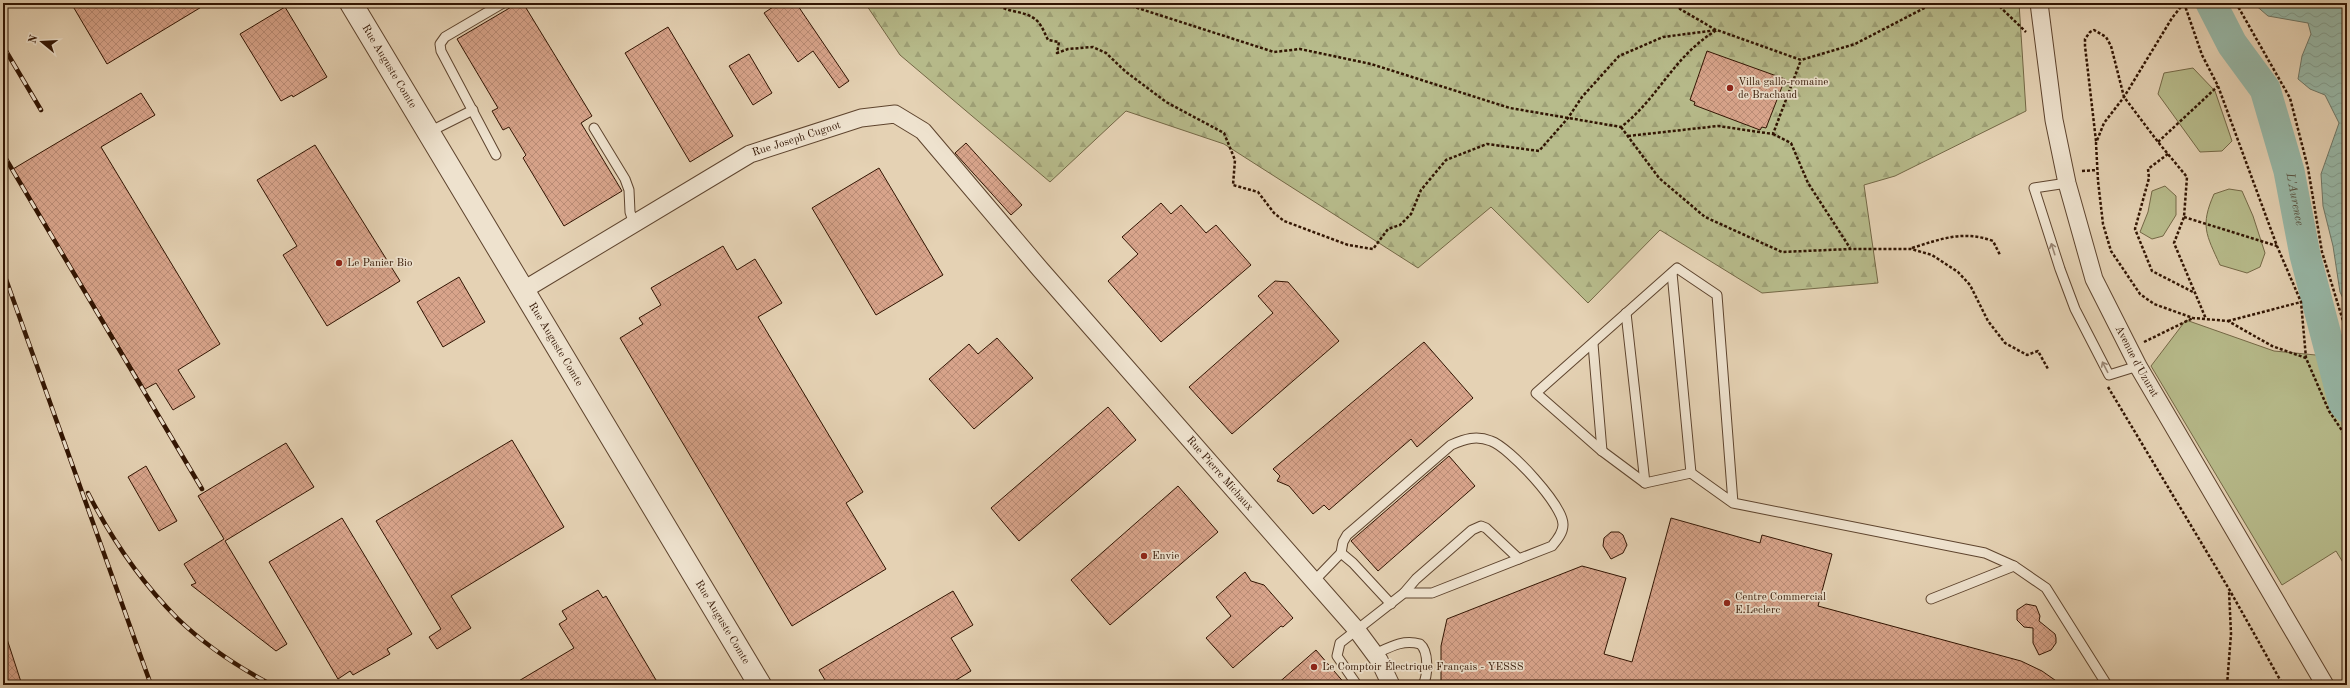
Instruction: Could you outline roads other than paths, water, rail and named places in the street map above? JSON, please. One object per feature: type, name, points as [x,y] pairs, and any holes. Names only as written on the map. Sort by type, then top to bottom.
[{"type":"street","name":"Rue Auguste Comte","points":[[351,3],[522,291],[760,685]]},
{"type":"street","name":"Avenue d'Uzurat","points":[[2039,3],[2054,120],[2067,183],[2094,279],[2138,366],[2325,685]]},
{"type":"street","name":"Rue Joseph Cugnot","points":[[522,291],[750,154],[861,118],[895,114],[922,131],[1040,269]]},
{"type":"street","name":"Rue Pierre Michaux","points":[[1040,269],[1356,629],[1375,654],[1391,685]]},
{"type":"lane","points":[[496,155],[441,51],[440,44],[445,37],[502,3]]},
{"type":"lane","points":[[428,133],[473,110]]},
{"type":"lane","points":[[594,128],[625,179],[629,190],[630,212],[634,224]]},
{"type":"lane","points":[[2067,183],[2034,188],[2060,269],[2075,309],[2109,375],[2138,366]]},
{"type":"lane","points":[[1733,503],[1718,296],[1677,268],[1536,393],[1602,451],[1645,483],[1691,473],[1733,503],[1985,553],[2014,566],[2046,588],[2107,685]]},
{"type":"lane","points":[[1672,273],[1691,473]]},
{"type":"lane","points":[[1626,313],[1645,483]]},
{"type":"lane","points":[[1593,344],[1602,451]]},
{"type":"lane","points":[[1314,581],[1341,553],[1343,542],[1347,535],[1451,445],[1466,438],[1480,438],[1502,446],[1552,500],[1562,516],[1564,526],[1560,536],[1552,546],[1432,593],[1404,593]]},
{"type":"lane","points":[[1357,685],[1337,656],[1340,643],[1404,593],[1416,579],[1472,530],[1481,526],[1486,528],[1519,559]]},
{"type":"lane","points":[[1341,553],[1353,563],[1390,604]]},
{"type":"lane","points":[[1932,599],[2014,566]]},
{"type":"lane","points":[[1375,654],[1410,641],[1420,644],[1426,652],[1426,678],[1423,685]]},
{"type":"water","points":[[2253,3],[2347,3],[2347,307],[2340,292],[2333,246],[2323,206],[2321,174],[2339,123],[2325,95],[2310,89],[2298,79],[2302,56],[2311,34],[2308,23],[2268,16]]},
{"type":"waterway","name":"L'Aurence","points":[[2211,3],[2232,44],[2265,89],[2289,171],[2305,255],[2344,404],[2347,407]]},
{"type":"railway","points":[[3,46],[41,110]]},
{"type":"railway","points":[[3,154],[202,489]]},
{"type":"railway","points":[[3,271],[151,685]]},
{"type":"railway","points":[[88,493],[107,527],[128,559],[152,590],[178,619],[188,629],[222,655],[272,685]]},
{"type":"place","name":"Villa gallo-romaine de Brachaud","points":[[1730,88]]},
{"type":"place","name":"Le Panier Bio","points":[[339,263]]},
{"type":"place","name":"Envie","points":[[1144,556]]},
{"type":"place","name":"Centre Commercial E.Leclerc","points":[[1727,603]]},
{"type":"place","name":"Le Comptoir Électrique Français - YESSS","points":[[1314,667]]}]
